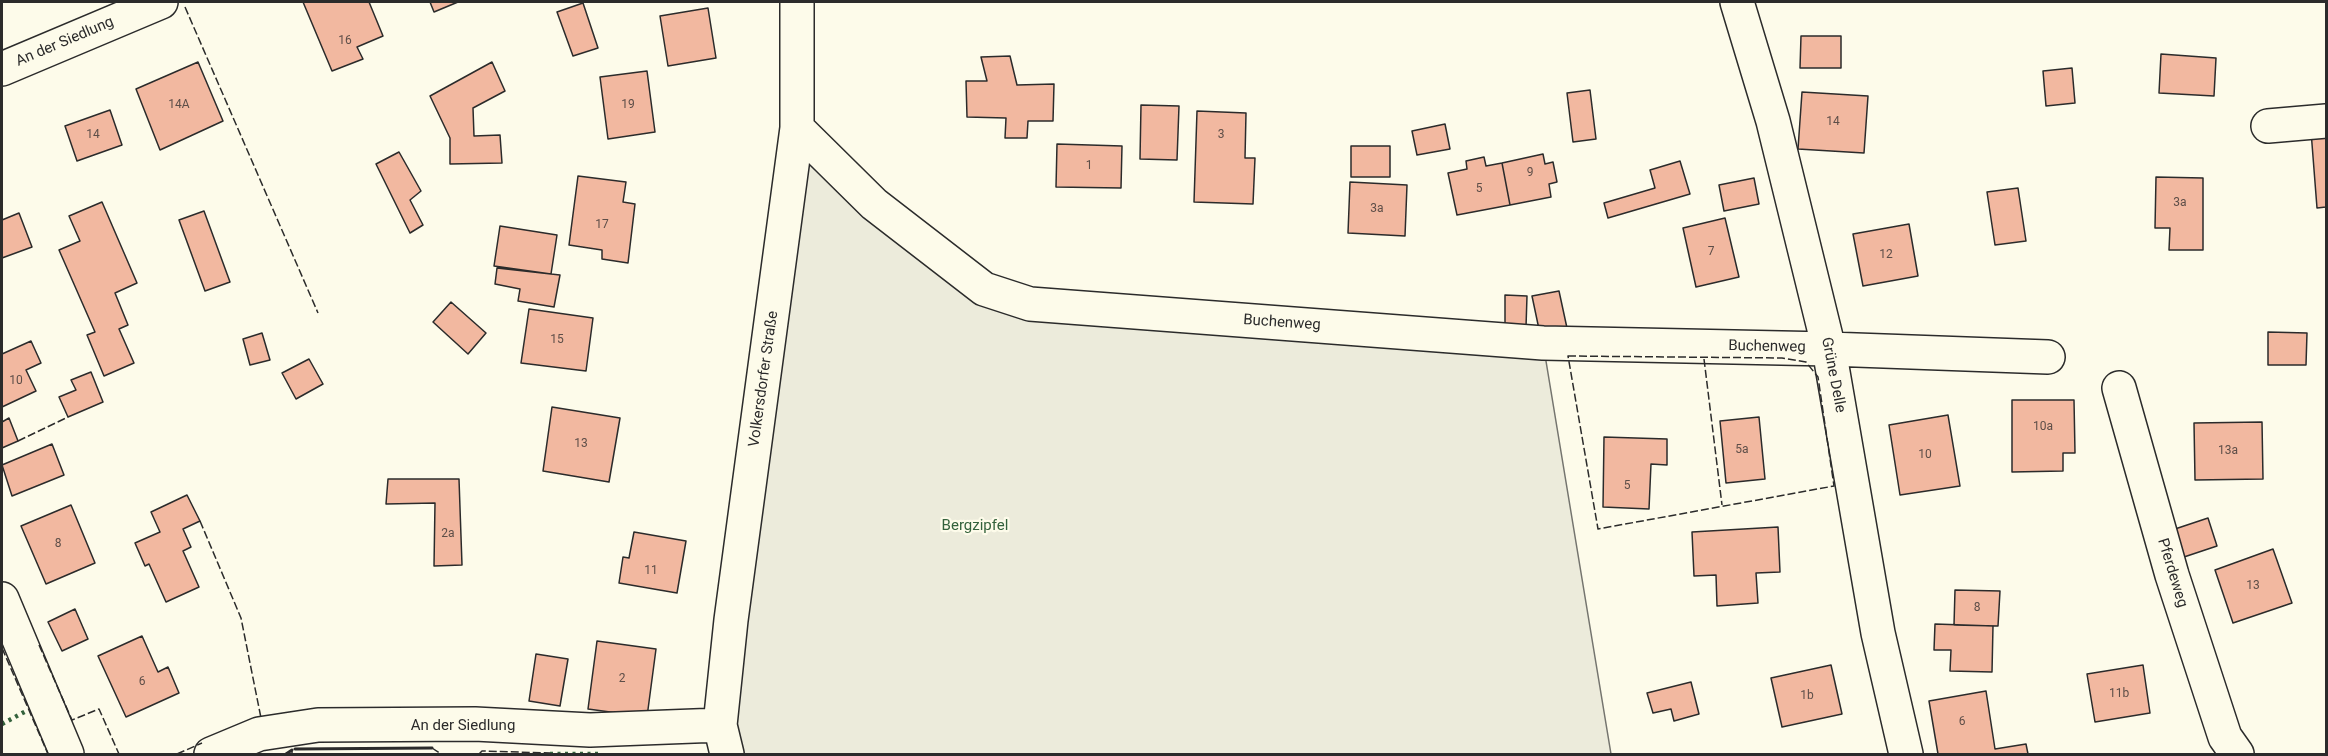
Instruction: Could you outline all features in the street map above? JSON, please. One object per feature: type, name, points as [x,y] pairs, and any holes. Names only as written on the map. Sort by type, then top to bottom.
[{"type":"street","name":"An der Siedlung","points":[[2,69],[161,2]]},
{"type":"street","name":"Volkersdorfer Straße","points":[[723,740],[736,579],[798,128],[797,2]]},
{"type":"street","name":"Grüne Delle","points":[[1737,2],[1773,121],[1829,349],[1878,633],[1906,754]]},
{"type":"street","points":[[2268,126],[2326,121]]},
{"type":"street","name":"Buchenweg","points":[[798,128],[874,204],[984,290],[1030,304],[1543,343],[1829,349],[2048,357]]},
{"type":"street","name":"Pferdeweg","points":[[2119,388],[2172,575],[2226,737],[2237,754]]},
{"type":"street","points":[[2,599],[67,754]]},
{"type":"street","name":"An der Siedlung","points":[[211,754],[259,734],[318,725],[475,724],[723,740]]},
{"type":"green space","name":"Bergzipfel","points":[[798,128],[984,289],[1543,343],[1611,754],[727,754]]},
{"type":"building","points":[[303,2],[369,2],[383,36],[357,47],[363,59],[332,71]]},
{"type":"building","points":[[430,2],[458,2],[434,12]]},
{"type":"building","points":[[583,3],[598,48],[573,56],[557,12]]},
{"type":"building","points":[[708,8],[716,58],[668,66],[660,16]]},
{"type":"building","points":[[1801,36],[1841,36],[1841,68],[1800,68]]},
{"type":"building","points":[[2161,54],[2216,58],[2214,96],[2159,93]]},
{"type":"building","points":[[1010,56],[1017,85],[1054,84],[1053,121],[1028,121],[1027,138],[1005,138],[1006,118],[967,117],[966,81],[987,81],[981,57]]},
{"type":"building","points":[[198,62],[223,121],[160,150],[136,89]]},
{"type":"building","points":[[492,62],[505,91],[473,108],[474,136],[500,135],[502,163],[450,164],[450,138],[430,96]]},
{"type":"building","points":[[2072,68],[2075,103],[2046,106],[2043,71]]},
{"type":"building","points":[[647,71],[655,132],[608,139],[600,77]]},
{"type":"building","points":[[1590,90],[1596,139],[1573,142],[1567,93]]},
{"type":"building","points":[[1802,92],[1868,96],[1864,153],[1798,149]]},
{"type":"building","points":[[1141,105],[1179,106],[1177,160],[1140,159]]},
{"type":"building","points":[[110,110],[122,145],[77,161],[65,126]]},
{"type":"building","points":[[1197,111],[1246,113],[1245,158],[1255,158],[1253,204],[1194,202]]},
{"type":"building","points":[[1445,124],[1450,149],[1417,155],[1412,131]]},
{"type":"building","points":[[2326,130],[2326,207],[2317,208],[2311,131]]},
{"type":"building","points":[[1057,144],[1122,146],[1121,188],[1056,187]]},
{"type":"building","points":[[1351,146],[1390,146],[1390,177],[1351,177]]},
{"type":"building","points":[[399,152],[421,191],[410,200],[423,225],[410,233],[376,164]]},
{"type":"building","points":[[1543,154],[1545,164],[1553,162],[1557,182],[1549,184],[1551,197],[1510,205],[1502,163]]},
{"type":"building","points":[[1484,157],[1486,166],[1502,163],[1510,205],[1457,215],[1448,173],[1467,169],[1466,161]]},
{"type":"building","points":[[1680,161],[1690,194],[1608,218],[1604,203],[1655,188],[1650,170]]},
{"type":"building","points":[[578,176],[626,182],[623,202],[635,204],[628,263],[602,259],[602,250],[569,245]]},
{"type":"building","points":[[2156,177],[2203,178],[2203,250],[2169,250],[2170,228],[2155,228]]},
{"type":"building","points":[[1754,178],[1759,204],[1724,211],[1719,185]]},
{"type":"building","points":[[1350,182],[1407,185],[1405,236],[1348,233]]},
{"type":"building","points":[[2018,188],[2026,241],[1995,245],[1987,192]]},
{"type":"building","points":[[102,202],[137,283],[115,293],[128,325],[119,329],[134,363],[104,376],[87,335],[95,332],[59,250],[80,241],[69,216]]},
{"type":"building","points":[[204,211],[230,282],[205,291],[179,220]]},
{"type":"building","points":[[19,213],[32,247],[2,258],[2,220]]},
{"type":"building","points":[[1725,218],[1739,277],[1696,287],[1683,228]]},
{"type":"building","points":[[1909,224],[1918,276],[1863,286],[1853,234]]},
{"type":"building","points":[[500,226],[557,235],[551,274],[494,266]]},
{"type":"building","points":[[497,268],[560,275],[554,307],[518,301],[520,289],[495,284]]},
{"type":"building","points":[[1559,291],[1567,328],[1540,334],[1532,296]]},
{"type":"building","points":[[1505,295],[1527,296],[1526,327],[1505,327]]},
{"type":"building","points":[[451,302],[486,333],[468,354],[433,322]]},
{"type":"building","points":[[529,309],[593,318],[586,371],[521,363]]},
{"type":"building","points":[[2268,332],[2307,333],[2306,365],[2268,365]]},
{"type":"building","points":[[262,333],[270,360],[250,365],[243,339]]},
{"type":"building","points":[[31,341],[41,363],[26,370],[36,391],[2,407],[2,354]]},
{"type":"building","points":[[309,359],[323,384],[296,399],[282,373]]},
{"type":"building","points":[[91,372],[103,402],[68,417],[59,397],[76,390],[71,380]]},
{"type":"building","points":[[2012,400],[2074,400],[2075,453],[2063,453],[2063,471],[2012,472]]},
{"type":"building","points":[[552,407],[620,418],[609,482],[543,471]]},
{"type":"building","points":[[1948,415],[1960,486],[1900,495],[1889,425]]},
{"type":"building","points":[[1759,417],[1765,479],[1726,483],[1720,421]]},
{"type":"building","points":[[9,418],[18,441],[2,448],[2,422]]},
{"type":"building","points":[[2262,422],[2263,479],[2195,480],[2194,423]]},
{"type":"building","points":[[1604,437],[1667,439],[1667,465],[1651,464],[1649,509],[1603,507]]},
{"type":"building","points":[[52,444],[64,475],[12,496],[2,465]]},
{"type":"building","points":[[388,479],[459,479],[462,565],[434,566],[435,503],[386,504]]},
{"type":"building","points":[[187,495],[200,521],[183,529],[191,547],[183,551],[199,587],[166,602],[149,564],[145,566],[135,543],[160,532],[151,512]]},
{"type":"building","points":[[71,505],[95,563],[46,584],[21,526]]},
{"type":"building","points":[[2208,518],[2217,546],[2184,557],[2175,529]]},
{"type":"building","points":[[1778,527],[1780,572],[1756,573],[1758,603],[1717,606],[1716,575],[1694,576],[1692,532]]},
{"type":"building","points":[[634,532],[686,541],[677,593],[619,583],[623,557],[629,558]]},
{"type":"building","points":[[2273,549],[2292,603],[2233,623],[2215,570]]},
{"type":"building","points":[[1955,590],[2000,591],[1998,626],[1954,625]]},
{"type":"building","points":[[75,609],[88,639],[62,651],[48,622]]},
{"type":"building","points":[[1935,624],[1993,626],[1992,672],[1950,671],[1951,650],[1934,650]]},
{"type":"building","points":[[142,636],[158,672],[168,667],[179,693],[126,717],[98,656]]},
{"type":"building","points":[[597,641],[656,649],[647,717],[588,709]]},
{"type":"building","points":[[536,654],[568,659],[560,706],[529,701]]},
{"type":"building","points":[[1831,665],[1842,714],[1782,727],[1771,678]]},
{"type":"building","points":[[2143,665],[2150,713],[2095,722],[2087,674]]},
{"type":"building","points":[[1691,682],[1699,714],[1674,721],[1671,709],[1653,713],[1647,693]]},
{"type":"building","points":[[1986,691],[1995,749],[2026,744],[2028,754],[1938,754],[1929,701]]},
{"type":"hedge","points":[[2,724],[28,710]]},
{"type":"hedge","points":[[550,754],[600,754]]},
{"type":"fence","points":[[185,7],[318,313]]},
{"type":"fence","points":[[1568,356],[1782,358],[1806,362],[1818,377],[1834,486],[1598,529],[1568,356]]},
{"type":"fence","points":[[1704,359],[1722,505]]},
{"type":"fence","points":[[18,441],[68,417]]},
{"type":"fence","points":[[200,521],[241,618],[261,718]]},
{"type":"fence","points":[[39,645],[72,720],[99,709],[119,754]]},
{"type":"fence","points":[[2,648],[48,754]]},
{"type":"fence","points":[[177,754],[202,743]]},
{"type":"fence","points":[[432,748],[441,754]]},
{"type":"fence","points":[[479,754],[482,751],[550,753]]},
{"type":"wall","points":[[295,749],[432,748]]},
{"type":"wall","points":[[286,754],[292,750]]}]
